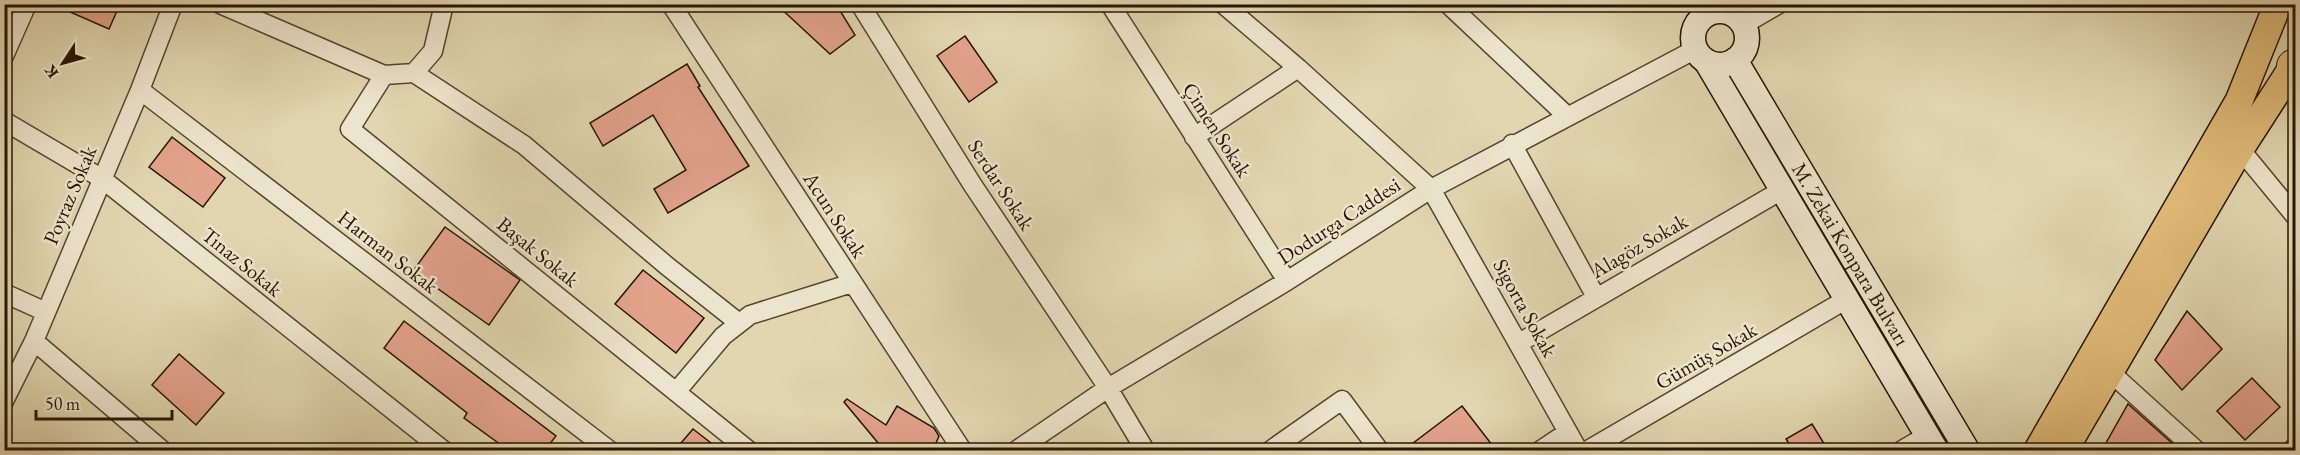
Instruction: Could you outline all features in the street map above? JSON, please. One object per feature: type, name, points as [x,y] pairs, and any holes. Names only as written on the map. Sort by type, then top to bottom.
[{"type":"main road","name":"M. Zekai Konpara Bulvarı","points":[[1684,4],[1699,45],[1932,443]]},
{"type":"main road","points":[[2038,450],[2239,101],[2278,4]]},
{"type":"main road","points":[[1709,13],[1729,14],[1747,38],[1746,46],[1735,60],[1720,65],[1699,45],[1702,18],[1709,13]]},
{"type":"main road","name":"M. Zekai Konpara Bulvarı","points":[[1735,60],[1967,450]]},
{"type":"main road","points":[[2064,450],[2240,149],[2295,65]]},
{"type":"street","points":[[4,56],[27,4]]},
{"type":"street","name":"Poyraz Sokak","points":[[4,400],[34,341],[140,90],[173,4]]},
{"type":"street","points":[[220,4],[384,75],[414,74],[524,145],[667,266],[739,323]]},
{"type":"street","points":[[414,74],[433,51],[444,4]]},
{"type":"street","name":"Acun Sokak","points":[[671,4],[962,450]]},
{"type":"street","name":"Serdar Sokak","points":[[860,4],[972,184],[1108,388],[1145,450]]},
{"type":"street","name":"Sigorta Sokak","points":[[1223,4],[1298,68],[1431,189],[1578,450]]},
{"type":"street","points":[[1449,4],[1568,116]]},
{"type":"street","points":[[1729,14],[1779,4]]},
{"type":"street","name":"Çimen Sokak","points":[[1117,7],[1194,136],[1287,281]]},
{"type":"street","name":"Dodurga Caddesi","points":[[1017,450],[1108,388],[1287,281],[1431,189],[1699,45]]},
{"type":"street","points":[[1194,136],[1298,68]]},
{"type":"street","name":"Başak Sokak","points":[[384,75],[350,129],[748,450]]},
{"type":"street","name":"Harman Sokak","points":[[140,90],[609,450]]},
{"type":"street","name":"Tınaz Sokak","points":[[4,121],[101,178],[443,450]]},
{"type":"street","points":[[1512,144],[1596,297]]},
{"type":"street","points":[[2240,149],[2295,217]]},
{"type":"street","name":"Alagöz Sokak","points":[[1519,343],[1782,190]]},
{"type":"street","points":[[676,392],[723,336],[750,315],[852,283]]},
{"type":"street","points":[[4,293],[46,312]]},
{"type":"street","name":"Gümüş Sokak","points":[[1588,450],[1846,299]]},
{"type":"street","points":[[34,341],[162,450]]},
{"type":"street","points":[[2110,372],[2196,450]]},
{"type":"street","points":[[1270,450],[1342,400],[1379,450]]},
{"type":"street","points":[[1541,450],[1568,432]]},
{"type":"street","points":[[1902,450],[1932,443]]},
{"type":"street","points":[[2292,450],[2295,446]]},
{"type":"building","points":[[52,4],[120,4],[109,29]]},
{"type":"building","points":[[776,4],[836,4],[855,35],[830,54]]},
{"type":"building","points":[[965,36],[997,82],[969,102],[937,56]]},
{"type":"building","points":[[687,64],[700,86],[698,87],[749,166],[668,213],[654,189],[686,170],[653,115],[603,146],[590,123]]},
{"type":"building","points":[[172,137],[225,178],[203,207],[149,167]]},
{"type":"building","points":[[445,227],[520,280],[489,325],[413,271]]},
{"type":"building","points":[[643,270],[704,318],[676,353],[615,304]]},
{"type":"building","points":[[2187,311],[2222,349],[2182,390],[2155,360]]},
{"type":"building","points":[[404,321],[556,436],[545,450],[508,450],[464,418],[467,413],[384,348]]},
{"type":"building","points":[[179,354],[224,393],[196,425],[152,385]]},
{"type":"building","points":[[2252,378],[2280,407],[2245,440],[2217,411]]},
{"type":"building","points":[[847,399],[886,425],[897,406],[934,428],[939,436],[933,450],[895,450],[879,444],[844,402]]},
{"type":"building","points":[[2128,404],[2173,444],[2170,450],[2102,450]]},
{"type":"building","points":[[1462,406],[1496,450],[1404,450]]},
{"type":"building","points":[[1812,424],[1828,450],[1793,450],[1786,439]]},
{"type":"building","points":[[693,429],[720,450],[675,450]]}]
